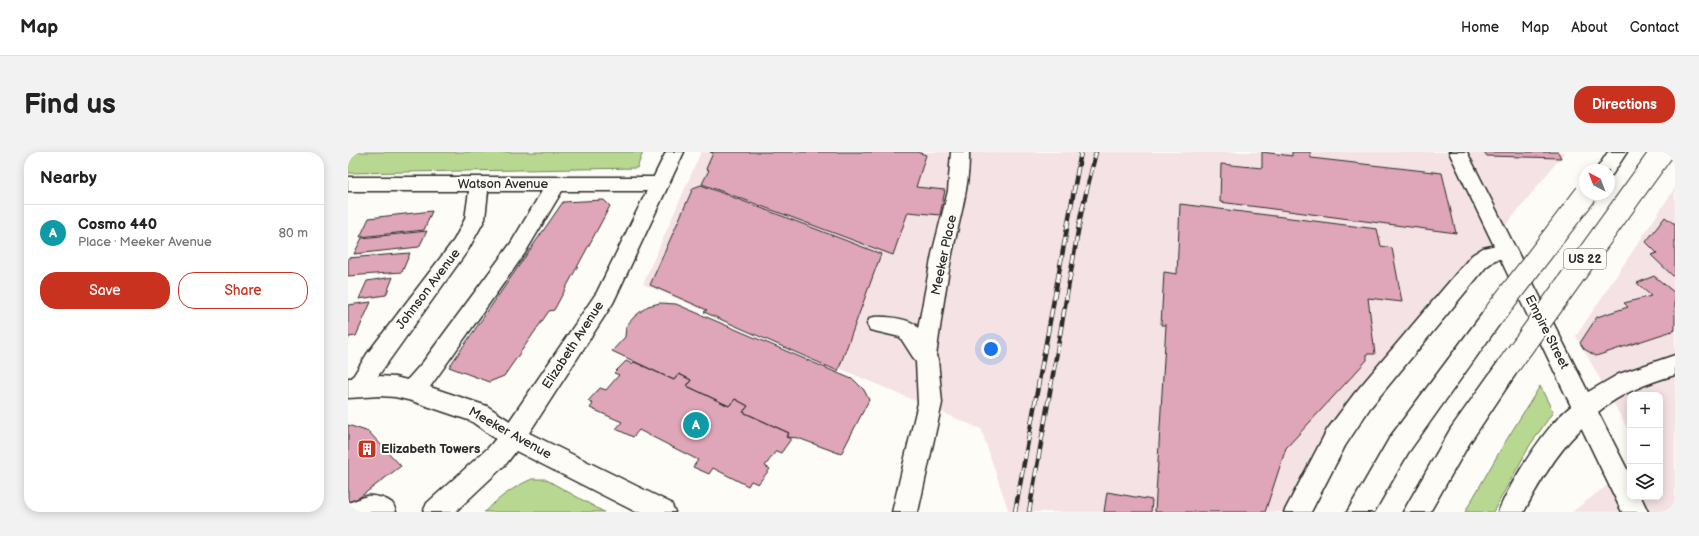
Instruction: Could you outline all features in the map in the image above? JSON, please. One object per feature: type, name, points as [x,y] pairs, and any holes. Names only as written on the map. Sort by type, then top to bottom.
[{"type":"main road","name":"Elizabeth Avenue","points":[[436,512],[497,456],[513,436],[605,297],[675,152]]},
{"type":"main road","name":"Meeker Place","points":[[924,357],[942,254],[956,196],[961,166],[960,152]]},
{"type":"main road","name":"Empire Street","points":[[1458,152],[1585,408],[1634,512]]},
{"type":"main road","points":[[1609,164],[1618,152]]},
{"type":"main road","name":"US 22","points":[[1416,512],[1460,436],[1509,365],[1662,152]]},
{"type":"main road","name":"Watson Avenue","points":[[348,184],[659,184]]},
{"type":"main road","name":"Johnson Avenue","points":[[353,387],[375,361],[461,245],[475,219],[479,184]]},
{"type":"main road","points":[[412,391],[431,369],[518,248],[556,184]]},
{"type":"main road","name":"US 22","points":[[1360,512],[1398,445],[1493,316],[1581,200]]},
{"type":"main road","points":[[1297,512],[1313,479],[1336,438],[1377,382],[1479,261],[1490,253],[1506,251]]},
{"type":"main road","points":[[878,324],[907,330],[927,360],[930,403],[905,512]]},
{"type":"main road","points":[[1511,512],[1533,470],[1545,452],[1566,426],[1585,408],[1608,390],[1621,383],[1675,365]]},
{"type":"main road","name":"Meeker Avenue","points":[[353,387],[395,386],[478,413],[513,436],[662,512]]},
{"type":"main road","points":[[356,512],[364,509],[377,508],[383,512]]},
{"type":"shaded area","points":[[701,152],[1565,152],[1319,456],[1294,512],[1009,512],[981,429],[643,284]]},
{"type":"shaded area","points":[[1675,188],[1675,512],[1572,512],[1627,470],[1627,500],[1663,500],[1663,392],[1627,392],[1627,428],[1576,336]]},
{"type":"green space","points":[[348,152],[643,152],[637,168],[348,173]]},
{"type":"green space","points":[[1540,386],[1553,412],[1530,445],[1493,512],[1465,512],[1504,444]]},
{"type":"green space","points":[[532,479],[545,479],[604,512],[484,512],[506,493]]},
{"type":"building","points":[[710,152],[917,152],[926,155],[916,187],[945,190],[940,215],[908,212],[893,255],[702,184],[709,170],[706,169],[713,153]]},
{"type":"building","points":[[1262,152],[1292,156],[1292,152],[1310,152],[1311,158],[1442,173],[1456,233],[1220,202],[1221,164],[1262,168]]},
{"type":"building","points":[[1484,152],[1558,152],[1561,158],[1487,156]]},
{"type":"building","points":[[701,185],[881,254],[838,371],[704,312],[707,310],[650,285],[693,188]]},
{"type":"building","points":[[604,200],[610,206],[554,310],[549,311],[504,376],[489,382],[449,367],[563,202]]},
{"type":"building","points":[[1180,204],[1377,229],[1381,246],[1392,248],[1402,302],[1368,298],[1375,354],[1367,354],[1367,360],[1286,448],[1265,512],[1155,512],[1166,325],[1161,325],[1164,272],[1177,274]]},
{"type":"building","points":[[432,211],[424,230],[360,237],[369,218]]},
{"type":"building","points":[[1665,217],[1675,223],[1675,278],[1651,255],[1657,253],[1646,242]]},
{"type":"building","points":[[427,231],[419,247],[354,254],[362,238]]},
{"type":"building","points":[[410,253],[402,272],[348,276],[348,258]]},
{"type":"building","points":[[1654,276],[1675,293],[1675,330],[1596,356],[1584,349],[1580,343],[1597,317],[1628,307],[1624,303],[1651,296],[1637,283]]},
{"type":"building","points":[[393,277],[386,295],[359,299],[367,281]]},
{"type":"building","points":[[371,302],[356,336],[349,337],[348,340],[348,305]]},
{"type":"building","points":[[660,303],[676,304],[854,380],[864,390],[869,400],[841,454],[798,438],[786,437],[789,433],[743,412],[748,406],[735,399],[729,406],[687,386],[691,380],[679,374],[674,380],[612,351],[625,337],[626,326],[635,316],[648,306]]},
{"type":"building","points":[[626,361],[632,364],[634,362],[674,380],[679,374],[691,380],[687,386],[729,406],[735,399],[748,406],[743,412],[789,433],[786,437],[791,439],[781,453],[776,451],[765,466],[770,469],[758,484],[751,481],[748,486],[713,468],[709,474],[693,467],[698,460],[639,430],[633,437],[616,429],[622,422],[590,408],[593,404],[588,401],[600,388],[606,390],[619,375],[614,373]]},
{"type":"building","name":"Elizabeth Towers","points":[[348,425],[369,432],[401,466],[348,506]]},
{"type":"building","points":[[1107,492],[1152,500],[1151,512],[1104,512]]},
{"type":"railway","points":[[1015,512],[1081,152]]},
{"type":"railway","points":[[1029,512],[1081,214],[1096,152]]},
{"type":"place","name":"Cosmo 440","points":[[696,425]]},
{"type":"place","name":"Elizabeth Towers","points":[[367,449]]}]
